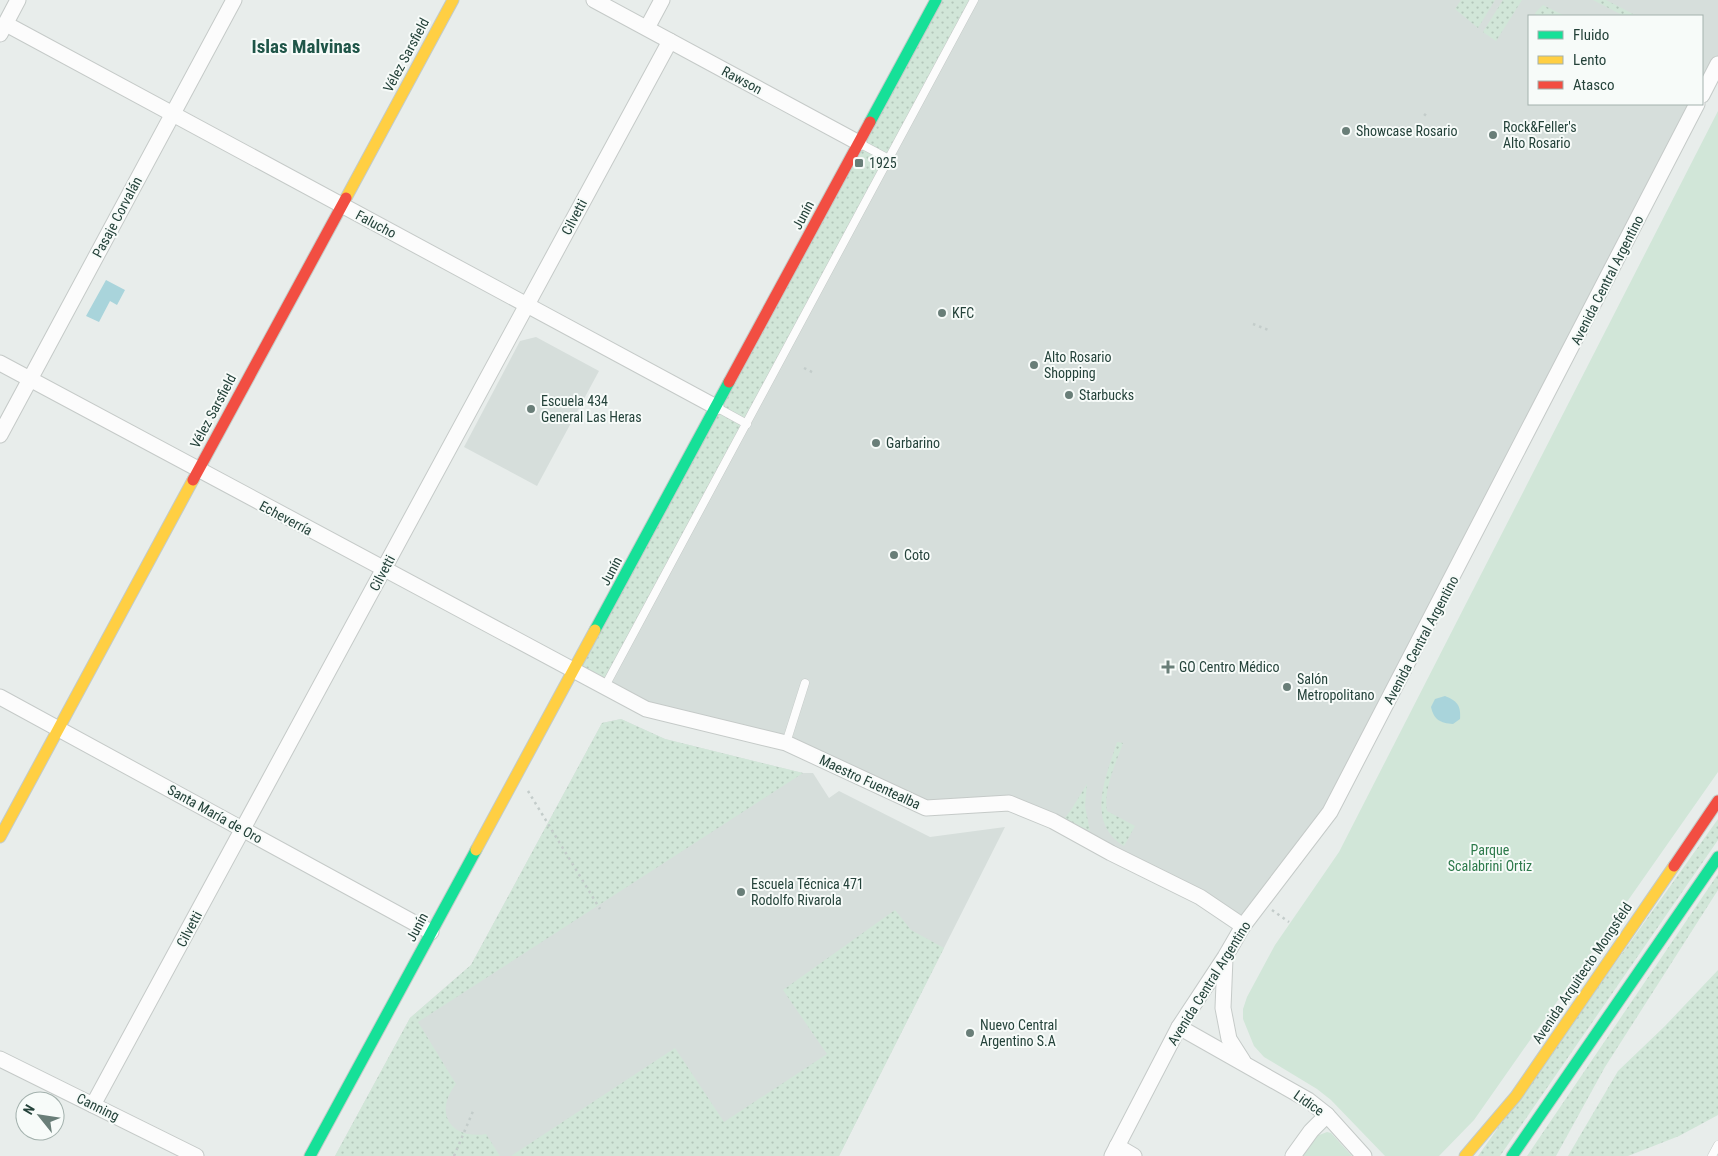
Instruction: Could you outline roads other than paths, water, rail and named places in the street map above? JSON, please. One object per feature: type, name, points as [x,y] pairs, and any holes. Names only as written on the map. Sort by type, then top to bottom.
[{"type":"main road","name":"Vélez Sarsfield","points":[[0,837],[453,0]]},
{"type":"main road","name":"Junín","points":[[310,1156],[936,0]]},
{"type":"main road","name":"Avenida Arquitecto Mongsfeld","points":[[1465,1156],[1516,1096],[1718,801]]},
{"type":"main road","points":[[1512,1156],[1718,857]]},
{"type":"street","points":[[3,29],[18,0]]},
{"type":"street","name":"Pasaje Corvalán","points":[[0,435],[234,0]]},
{"type":"street","name":"Rawson","points":[[594,0],[859,143]]},
{"type":"street","points":[[647,28],[662,0]]},
{"type":"street","name":"Falucho","points":[[3,29],[172,114],[716,407]]},
{"type":"street","name":"Cilvetti","points":[[93,1105],[670,41]]},
{"type":"street","points":[[1703,93],[1718,64]]},
{"type":"street","name":"Avenida Central Argentino","points":[[1114,1151],[1179,1027],[1243,926],[1330,812],[1696,105]]},
{"type":"street","name":"Echeverría","points":[[0,363],[573,672]]},
{"type":"street","name":"Maestro Fuentealba","points":[[573,672],[646,709],[786,742],[926,808],[1009,803],[1018,806],[1052,821],[1111,853],[1200,897],[1243,926]]},
{"type":"street","name":"Santa María de Oro","points":[[0,697],[431,932]]},
{"type":"street","name":"Lidice","points":[[1225,957],[1223,1008],[1229,1039],[1244,1062]]},
{"type":"street","name":"Lidice","points":[[1179,1027],[1244,1062],[1308,1100],[1327,1115],[1364,1156]]},
{"type":"street","name":"Canning","points":[[0,1059],[196,1156]]},
{"type":"street","points":[[1293,1156],[1311,1131],[1327,1115]]},
{"type":"street","points":[[1114,1151],[1134,1156]]},
{"type":"lane","points":[[604,688],[974,0]]},
{"type":"lane","name":"Rawson","points":[[859,143],[889,159]]},
{"type":"lane","name":"Falucho","points":[[716,407],[747,424]]},
{"type":"lane","points":[[786,742],[805,683]]},
{"type":"lane","points":[[1712,1156],[1718,1145]]},
{"type":"water","points":[[106,280],[125,290],[117,305],[110,301],[99,322],[86,316]]},
{"type":"water","points":[[1445,696],[1453,700],[1460,710],[1460,719],[1453,724],[1438,720],[1431,707],[1435,699]]},
{"type":"place","name":"Showcase Rosario","points":[[1346,131]]},
{"type":"place","name":"Rock&Feller's Alto Rosario","points":[[1493,135]]},
{"type":"place","name":"1925","points":[[859,163]]},
{"type":"place","name":"KFC","points":[[942,313]]},
{"type":"place","name":"Alto Rosario Shopping","points":[[1034,365]]},
{"type":"place","name":"Starbucks","points":[[1069,395]]},
{"type":"place","name":"Escuela 434 General Las Heras","points":[[531,409]]},
{"type":"place","name":"Garbarino","points":[[876,443]]},
{"type":"place","name":"Coto","points":[[894,555]]},
{"type":"place","name":"GO Centro Médico","points":[[1168,667]]},
{"type":"place","name":"Salón Metropolitano","points":[[1287,687]]},
{"type":"place","name":"Escuela Técnica 471 Rodolfo Rivarola","points":[[741,892]]},
{"type":"place","name":"Nuevo Central Argentino S.A","points":[[970,1033]]},
{"type":"district","name":"Islas Malvinas","points":[[306,46]]},
{"type":"park label","name":"Parque Scalabrini Ortiz","points":[[1490,858]]}]
